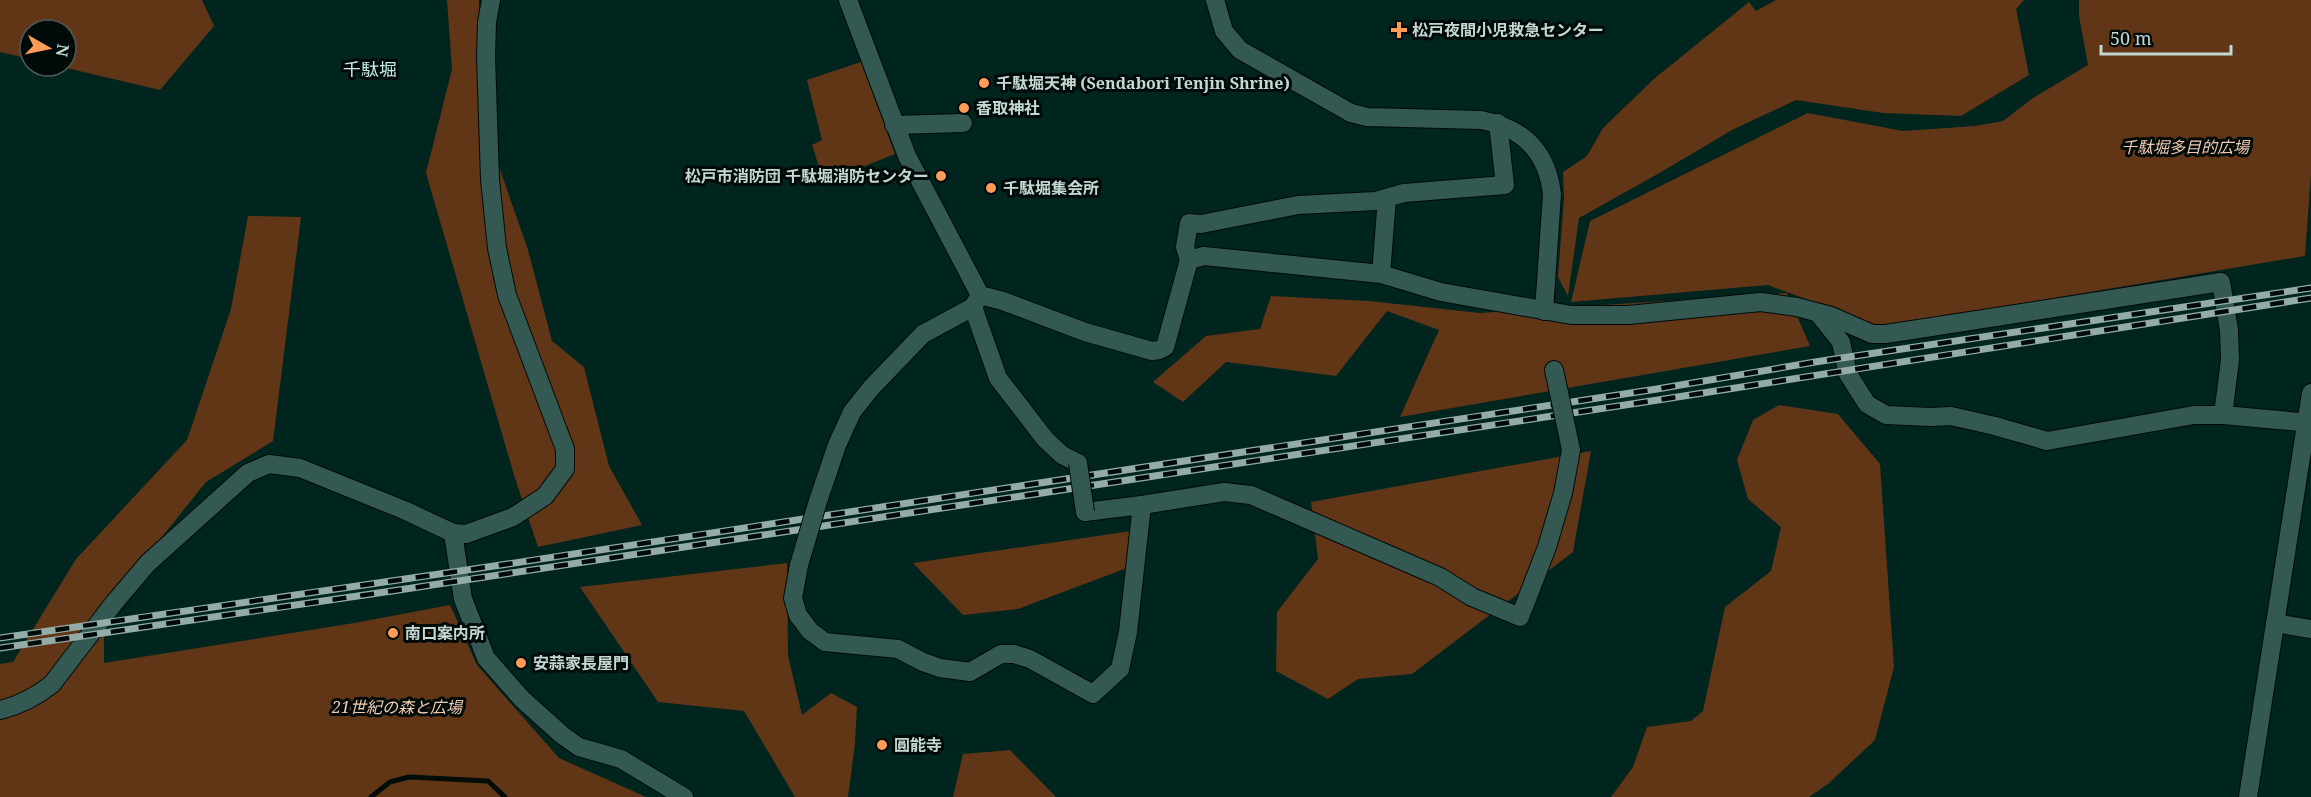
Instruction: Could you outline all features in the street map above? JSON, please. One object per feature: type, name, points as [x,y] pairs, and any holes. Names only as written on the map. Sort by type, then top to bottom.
[{"type":"street","points":[[0,710],[18,705],[40,694],[52,684],[148,563],[248,473],[258,468],[277,464],[300,468],[404,510],[453,533],[465,534],[513,517],[545,496],[565,469],[565,449],[507,295],[497,248],[490,178],[486,57],[487,22],[491,0]]},
{"type":"street","points":[[848,0],[907,156],[976,301],[998,378],[1045,439],[1062,455],[1078,463],[1085,512],[1224,492],[1251,495],[1440,578],[1472,597],[1520,616],[1563,493],[1571,450],[1554,370]]},
{"type":"street","points":[[1215,0],[1224,31],[1240,50],[1351,113],[1367,117],[1481,120],[1498,123],[1518,132],[1528,141],[1539,153],[1550,178],[1552,194],[1544,311]]},
{"type":"street","points":[[894,125],[963,123]]},
{"type":"street","points":[[1142,505],[1128,632],[1120,669],[1093,694],[1030,659],[1014,654],[1001,654],[970,672],[940,668],[898,649],[825,642],[810,631],[798,615],[793,598],[799,565],[818,501],[837,445],[852,412],[922,334],[976,301],[1003,301],[1084,332],[1152,351],[1159,350],[1165,347],[1189,260],[1185,247],[1189,223],[1201,224],[1298,205],[1376,201],[1404,193],[1505,185],[1498,123]]},
{"type":"street","points":[[1381,274],[1387,198]]},
{"type":"street","points":[[1189,260],[1204,256],[1381,274],[1441,292],[1571,315],[1628,315],[1761,302],[1797,307],[1831,316],[1872,334],[1886,334],[2222,282],[2229,330],[2230,360],[2223,415]]},
{"type":"street","points":[[1818,314],[1841,342],[1848,374],[1867,404],[1886,415],[1951,416],[2047,441],[2194,415],[2309,422]]},
{"type":"street","points":[[2248,797],[2309,422],[2311,393]]},
{"type":"street","points":[[453,533],[464,599],[486,658],[522,699],[579,747],[621,759],[684,797]]},
{"type":"street","points":[[2275,623],[2311,629]]},
{"type":"green space","points":[[0,0],[202,0],[214,26],[160,90],[78,71],[78,18],[18,18],[18,56],[0,52]]},
{"type":"green space","points":[[447,0],[479,0],[479,109],[528,250],[552,341],[584,367],[609,466],[642,525],[538,547],[514,475],[426,173],[452,69]]},
{"type":"green space","points":[[1776,0],[2024,0],[2016,9],[2029,75],[1961,116],[1883,113],[1796,100],[1732,130],[1579,218],[1568,296],[1558,277],[1564,198],[1563,172],[1587,156],[1603,128],[1655,78],[1749,2],[1756,11]]},
{"type":"green space","name":"千駄堀多目的広場","points":[[2079,0],[2311,0],[2311,174],[2305,256],[1881,327],[1768,285],[1571,302],[1590,221],[1808,113],[1903,131],[1975,126],[2003,121],[2033,98],[2088,65],[2079,16]]},
{"type":"green space","points":[[861,62],[895,154],[824,182],[812,145],[822,140],[807,80]]},
{"type":"green space","name":"21世紀の森と広場","points":[[248,216],[301,217],[273,441],[206,482],[104,609],[104,663],[354,623],[450,605],[477,665],[559,758],[646,797],[0,797],[0,664],[13,662],[76,559],[187,440],[231,309]]},
{"type":"green space","points":[[1787,293],[1810,346],[1400,417],[1439,330],[1387,311],[1336,376],[1226,362],[1183,402],[1153,382],[1206,336],[1260,329],[1271,296],[1369,301],[1480,313]]},
{"type":"green space","points":[[1779,405],[1838,414],[1880,464],[1894,667],[1875,740],[1828,784],[1809,797],[1611,797],[1633,767],[1647,727],[1691,721],[1703,711],[1725,607],[1771,571],[1781,527],[1748,499],[1737,460],[1753,420]]},
{"type":"green space","points":[[1591,451],[1573,552],[1412,674],[1358,679],[1328,699],[1276,671],[1277,612],[1318,559],[1311,502]]},
{"type":"green space","points":[[1131,531],[1127,568],[1018,609],[963,615],[913,563]]},
{"type":"green space","points":[[787,563],[788,656],[802,715],[831,693],[857,707],[848,797],[795,797],[744,711],[658,702],[580,587]]},
{"type":"green space","points":[[1010,750],[1056,797],[953,797],[963,754]]},
{"type":"waterway","points":[[371,797],[390,782],[409,777],[488,781],[505,797]]},
{"type":"railway","points":[[0,638],[501,565],[1657,389],[1815,362],[2311,288]]},
{"type":"railway","points":[[0,648],[1658,400],[2311,298]]},
{"type":"place","name":"松戸夜間小児救急センター","points":[[1399,30]]},
{"type":"place","name":"千駄堀天神 (Sendabori Tenjin Shrine)","points":[[984,83]]},
{"type":"place","name":"香取神社","points":[[964,108]]},
{"type":"place","name":"松戸市消防団 千駄堀消防センター","points":[[941,176]]},
{"type":"place","name":"千駄堀集会所","points":[[991,188]]},
{"type":"place","name":"南口案内所","points":[[393,633]]},
{"type":"place","name":"安蒜家長屋門","points":[[521,663]]},
{"type":"place","name":"圓能寺","points":[[882,745]]},
{"type":"district","name":"千駄堀","points":[[370,70]]}]
